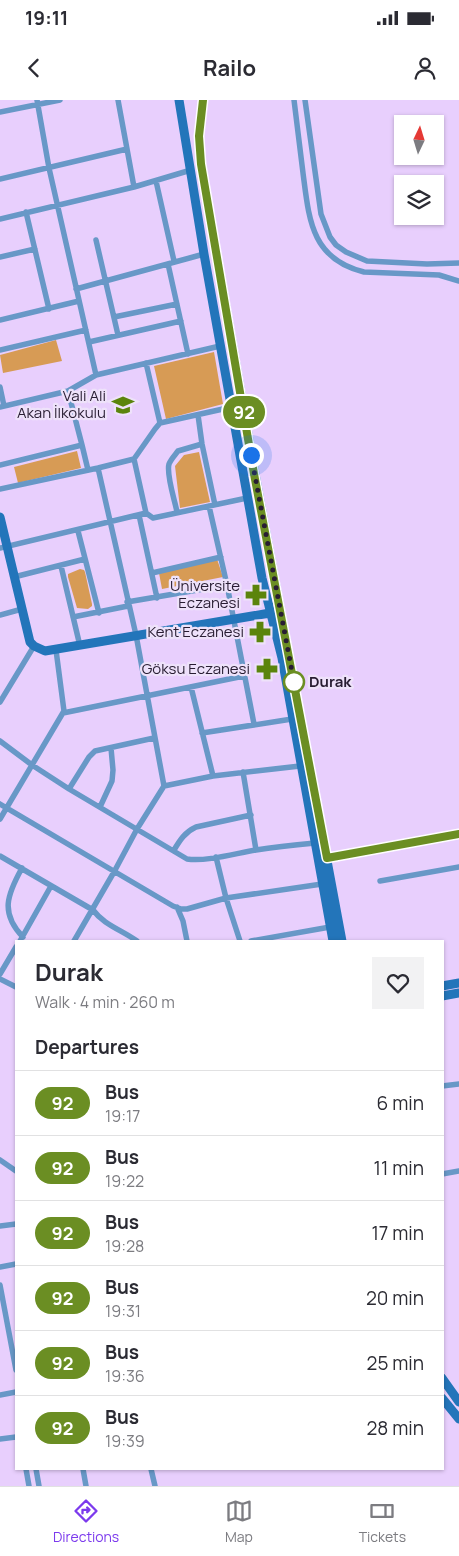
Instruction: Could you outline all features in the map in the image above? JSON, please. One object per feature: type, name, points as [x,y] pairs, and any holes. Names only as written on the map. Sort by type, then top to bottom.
[{"type":"main road","points":[[179,100],[247,498],[262,578],[282,658],[314,843],[322,859],[322,884],[333,940]]},
{"type":"main road","points":[[203,100],[199,136],[201,164],[322,859],[342,940]]},
{"type":"main road","points":[[0,517],[4,547],[14,577],[30,642],[45,651],[270,612]]},
{"type":"main road","points":[[444,986],[459,983]]},
{"type":"main road","points":[[444,996],[459,993]]},
{"type":"main road","points":[[444,1381],[459,1402]]},
{"type":"main road","points":[[444,1400],[459,1419]]},
{"type":"street","points":[[0,112],[37,102],[60,100]]},
{"type":"street","points":[[118,100],[134,187]]},
{"type":"street","points":[[294,100],[309,217],[316,238],[324,249],[339,262],[364,272],[439,276],[459,281]]},
{"type":"street","points":[[306,100],[321,214],[324,226],[336,245],[346,252],[367,261],[459,264]]},
{"type":"street","points":[[37,102],[49,168],[96,375]]},
{"type":"street","points":[[0,179],[127,149]]},
{"type":"street","points":[[0,219],[134,187],[191,170]]},
{"type":"street","points":[[156,181],[174,261]]},
{"type":"street","points":[[26,212],[48,309]]},
{"type":"street","points":[[96,240],[118,335]]},
{"type":"street","points":[[0,257],[35,248]]},
{"type":"street","points":[[76,289],[204,254]]},
{"type":"street","points":[[168,264],[188,354]]},
{"type":"street","points":[[0,320],[79,302]]},
{"type":"street","points":[[114,317],[177,304]]},
{"type":"street","points":[[89,342],[181,321]]},
{"type":"street","points":[[0,350],[86,330]]},
{"type":"street","points":[[0,387],[2,406],[68,391],[96,375],[220,346]]},
{"type":"street","points":[[146,364],[160,423]]},
{"type":"street","points":[[68,391],[88,470]]},
{"type":"street","points":[[0,489],[134,459],[160,423],[232,407]]},
{"type":"street","points":[[198,415],[221,557],[254,724]]},
{"type":"street","points":[[178,512],[168,468],[178,451],[202,444]]},
{"type":"street","points":[[0,465],[82,445]]},
{"type":"street","points":[[134,459],[146,514]]},
{"type":"street","points":[[75,940],[164,786],[136,635],[98,468]]},
{"type":"street","points":[[4,547],[139,515],[146,514],[153,518],[247,498]]},
{"type":"street","points":[[139,515],[157,598]]},
{"type":"street","points":[[78,531],[99,613]]},
{"type":"street","points":[[152,573],[221,557]]},
{"type":"street","points":[[14,577],[85,560]]},
{"type":"street","points":[[61,566],[80,646]]},
{"type":"street","points":[[74,617],[99,613],[128,604],[227,585]]},
{"type":"street","points":[[0,615],[22,609]]},
{"type":"street","points":[[0,702],[34,646]]},
{"type":"street","points":[[0,819],[3,806],[32,765],[63,713],[64,705],[56,650]]},
{"type":"street","points":[[63,713],[244,676]]},
{"type":"street","points":[[190,687],[213,776]]},
{"type":"street","points":[[202,733],[292,719]]},
{"type":"street","points":[[68,789],[89,757],[95,752],[154,738]]},
{"type":"street","points":[[0,741],[68,789],[187,859],[216,858],[256,850],[314,843]]},
{"type":"street","points":[[100,807],[112,781],[111,748]]},
{"type":"street","points":[[164,786],[213,776],[300,766]]},
{"type":"street","points":[[243,772],[256,850]]},
{"type":"street","points":[[3,806],[177,908],[187,909],[226,898],[322,884]]},
{"type":"street","points":[[174,850],[181,838],[189,830],[251,815]]},
{"type":"street","points":[[322,859],[459,834]]},
{"type":"street","points":[[0,856],[92,910],[99,918],[127,938]]},
{"type":"street","points":[[216,858],[240,940]]},
{"type":"street","points":[[380,881],[459,867]]},
{"type":"street","points":[[22,868],[9,894],[5,910],[10,924],[21,939],[51,886]]},
{"type":"street","points":[[177,908],[183,921],[187,940]]},
{"type":"street","points":[[266,940],[280,939],[330,927]]},
{"type":"street","points":[[0,974],[15,949]]},
{"type":"street","points":[[0,979],[15,986]]},
{"type":"street","points":[[444,1086],[459,1084]]},
{"type":"street","points":[[0,1160],[15,1170]]},
{"type":"street","points":[[444,1174],[459,1171]]},
{"type":"street","points":[[0,1226],[15,1224]]},
{"type":"street","points":[[0,1267],[15,1264]]},
{"type":"street","points":[[0,1285],[15,1365]]},
{"type":"street","points":[[0,1395],[15,1392]]},
{"type":"street","points":[[0,1439],[15,1437]]},
{"type":"street","points":[[26,1470],[29,1486]]},
{"type":"street","points":[[36,1470],[39,1486]]},
{"type":"street","points":[[83,1470],[86,1486]]},
{"type":"street","points":[[151,1470],[155,1486]]},
{"type":"shaded area","points":[[56,340],[62,361],[3,373],[0,355]]},
{"type":"shaded area","points":[[214,352],[223,404],[166,419],[154,366]]},
{"type":"shaded area","points":[[77,451],[81,468],[18,483],[14,467]]},
{"type":"shaded area","points":[[199,452],[210,502],[180,508],[175,466],[184,455]]},
{"type":"shaded area","points":[[217,559],[223,577],[162,589],[159,573]]},
{"type":"shaded area","points":[[80,569],[85,572],[92,604],[88,609],[77,608],[68,577],[68,574]]},
{"type":"bus line","name":"92","points":[[203,100],[199,136],[201,164],[254,474],[327,858],[459,834]]},
{"type":"place","name":"Vali Ali Akan İlkokulu","points":[[123,405]]},
{"type":"place","name":"Üniversite Eczanesi","points":[[256,595]]},
{"type":"place","name":"Kent Eczanesi","points":[[260,632]]},
{"type":"place","name":"Göksu Eczanesi","points":[[267,669]]},
{"type":"place","name":"Durak","points":[[294,682]]},
{"type":"route","points":[[251,455],[294,682]]}]
